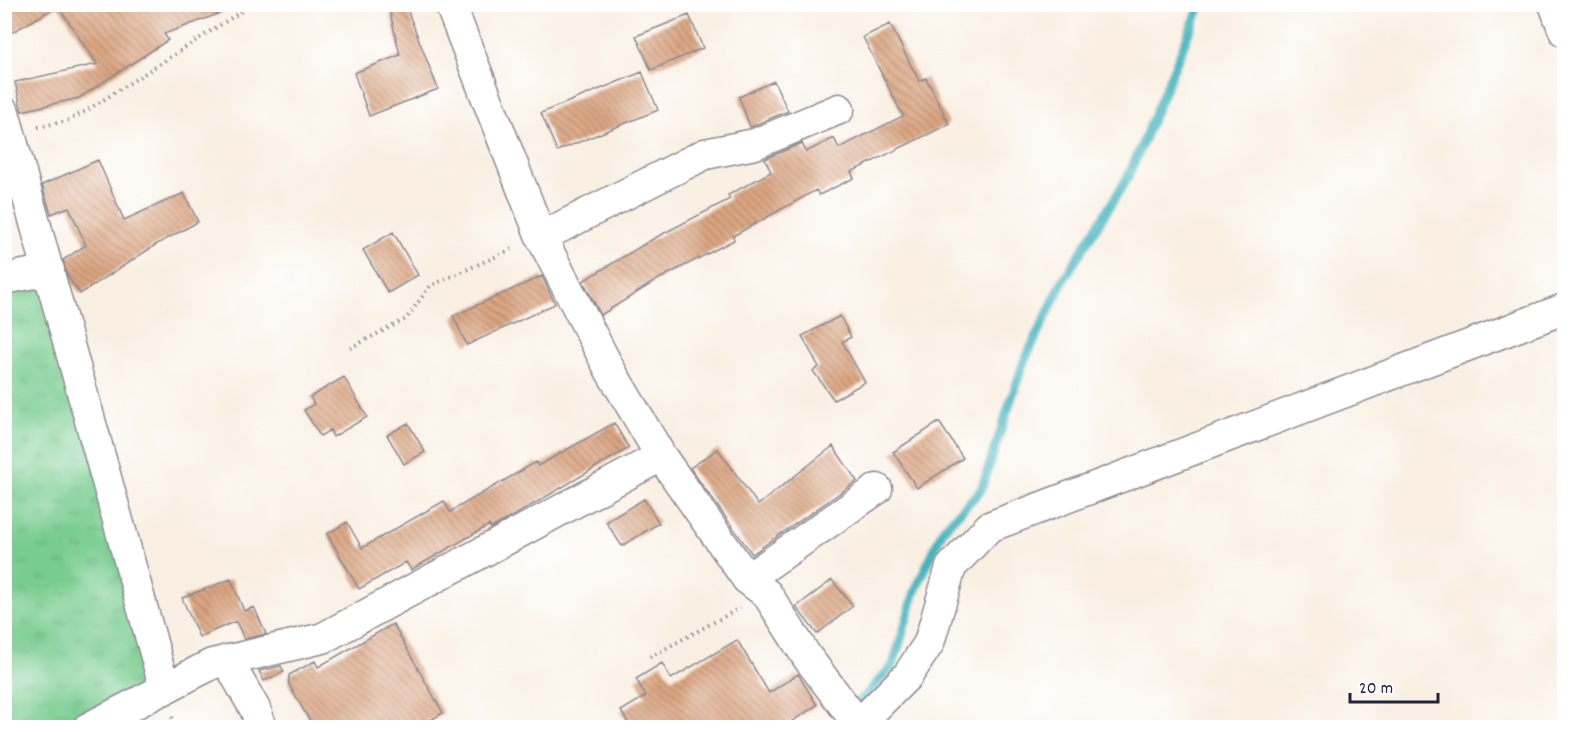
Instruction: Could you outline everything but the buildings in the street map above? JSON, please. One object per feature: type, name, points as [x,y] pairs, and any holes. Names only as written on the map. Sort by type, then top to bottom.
[{"type":"street","points":[[450,4],[541,237],[610,370],[661,456],[858,726],[908,675],[929,643],[951,567],[989,527],[1564,309]]},
{"type":"street","points":[[1554,4],[1564,31]]},
{"type":"street","points":[[541,237],[705,154],[755,144],[838,110]]},
{"type":"street","points":[[8,122],[163,682],[162,690]]},
{"type":"street","points":[[4,279],[49,270]]},
{"type":"street","points":[[88,728],[212,664],[323,638],[661,456]]},
{"type":"street","points":[[757,587],[877,489]]},
{"type":"street","points":[[227,660],[255,709],[262,728]]},
{"type":"path","points":[[8,122],[67,121],[253,4]]},
{"type":"path","points":[[350,348],[406,319],[430,286],[541,237]]},
{"type":"path","points":[[650,657],[757,587]]},
{"type":"green space","points":[[45,285],[153,681],[74,722],[57,727],[5,727],[4,291]]},
{"type":"waterway","points":[[835,728],[893,665],[915,591],[944,528],[981,490],[1023,364],[1064,279],[1128,177],[1201,4]]},
{"type":"waterway","points":[[875,713],[884,728]]}]
